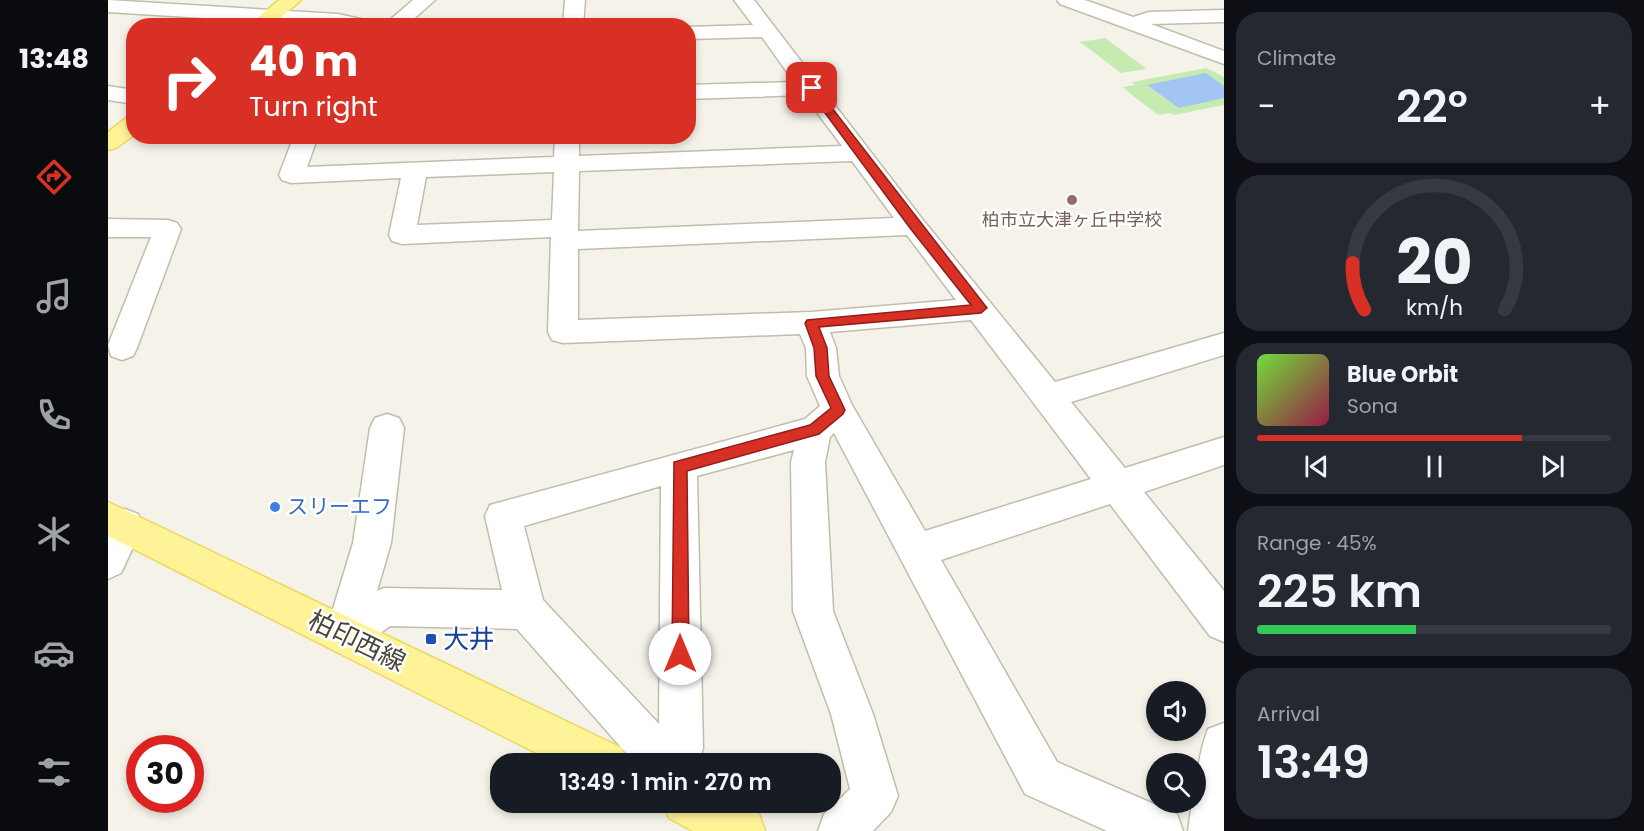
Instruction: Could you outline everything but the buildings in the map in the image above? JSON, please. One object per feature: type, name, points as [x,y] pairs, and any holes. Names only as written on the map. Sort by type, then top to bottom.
[{"type":"main road","points":[[267,18],[291,0]]},
{"type":"main road","points":[[108,143],[126,129]]},
{"type":"main road","name":"柏印西線","points":[[114,535],[345,635],[584,753]]},
{"type":"main road","points":[[707,813],[742,831]]},
{"type":"street","points":[[403,18],[425,0]]},
{"type":"street","points":[[573,18],[574,0]]},
{"type":"street","points":[[744,0],[914,226],[1050,396],[1224,622]]},
{"type":"street","points":[[1067,0],[1224,58]]},
{"type":"street","points":[[112,5],[235,18]]},
{"type":"street","points":[[1134,24],[1149,18],[1224,16]]},
{"type":"street","points":[[696,33],[766,31]]},
{"type":"street","points":[[696,92],[812,88]]},
{"type":"street","points":[[108,93],[126,96]]},
{"type":"street","points":[[303,144],[291,175],[415,171],[567,150],[859,153]]},
{"type":"street","points":[[567,150],[563,332],[811,323],[981,308]]},
{"type":"street","points":[[415,171],[402,235],[564,235],[914,226]]},
{"type":"street","points":[[108,228],[168,230],[122,348]]},
{"type":"street","points":[[811,323],[821,348],[826,420],[808,462],[813,611],[852,714],[875,796],[841,831]]},
{"type":"street","points":[[1050,396],[1224,344]]},
{"type":"street","points":[[670,753],[650,746],[526,610],[503,516],[679,466],[826,420]]},
{"type":"street","points":[[826,420],[917,551],[1041,778],[1161,831]]},
{"type":"street","points":[[345,635],[372,543],[387,428]]},
{"type":"street","points":[[917,551],[1224,451]]},
{"type":"street","points":[[678,753],[679,466]]},
{"type":"street","points":[[345,635],[384,607],[526,610]]},
{"type":"street","points":[[1211,831],[1224,745]]},
{"type":"green space","points":[[1105,38],[1147,69],[1121,73],[1080,42]]},
{"type":"green space","points":[[1206,68],[1224,77],[1224,105],[1174,115],[1171,113],[1158,115],[1122,87],[1135,85],[1132,82]]},
{"type":"water","points":[[1206,73],[1224,86],[1224,98],[1179,108],[1147,85]]},
{"type":"place","name":"柏市立大津ヶ丘中学校","points":[[1072,200]]},
{"type":"place","name":"スリーエフ","points":[[275,507]]},
{"type":"place","name":"大井","points":[[431,639]]},
{"type":"route","points":[[680,654],[679,466],[814,430],[838,410],[823,376],[821,348],[811,323],[981,308],[914,226],[812,88]]}]
